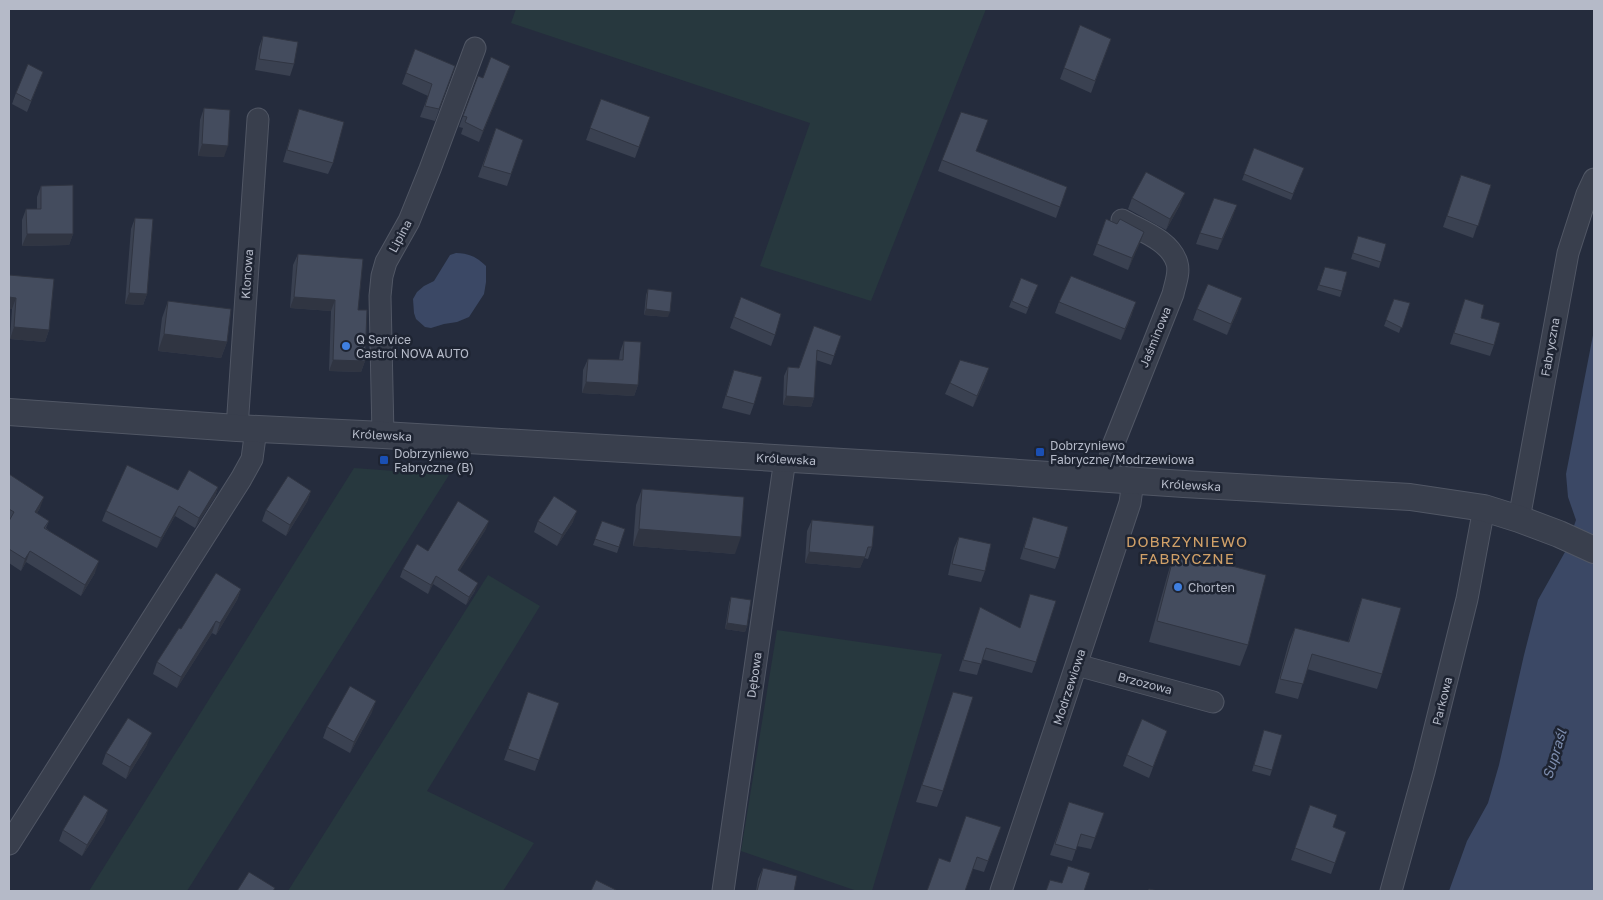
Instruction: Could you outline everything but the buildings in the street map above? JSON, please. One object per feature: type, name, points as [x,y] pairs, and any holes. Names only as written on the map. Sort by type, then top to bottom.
[{"type":"street","name":"Lipina","points":[[382,434],[380,296],[382,276],[386,262],[409,221],[475,48]]},
{"type":"street","name":"Klonowa","points":[[9,844],[252,459],[246,429],[258,119]]},
{"type":"street","name":"Fabryczna","points":[[1519,519],[1568,253],[1587,194],[1594,179]]},
{"type":"street","name":"Jaśminowa","points":[[1106,479],[1112,448],[1173,294],[1178,275],[1178,264],[1172,252],[1160,241],[1122,220]]},
{"type":"street","name":"Królewska","points":[[9,412],[246,429],[382,434],[1410,497],[1484,508],[1559,534],[1594,550]]},
{"type":"street","name":"Dębowa","points":[[723,891],[785,459]]},
{"type":"street","name":"Modrzewiowa","points":[[1001,891],[1130,502],[1133,481]]},
{"type":"street","name":"Parkowa","points":[[1391,891],[1424,772],[1467,599],[1484,508]]},
{"type":"street","name":"Brzozowa","points":[[1077,665],[1213,702]]},
{"type":"shaded area","points":[[516,9],[986,9],[871,301],[760,266],[810,123],[511,23]]},
{"type":"shaded area","points":[[354,468],[449,475],[187,891],[89,891]]},
{"type":"shaded area","points":[[488,575],[540,606],[427,791],[534,843],[503,891],[288,891]]},
{"type":"shaded area","points":[[777,630],[942,654],[872,891],[857,891],[741,851]]},
{"type":"water","points":[[456,253],[472,256],[486,266],[484,294],[469,317],[431,328],[425,327],[416,319],[413,299],[424,286],[434,281],[450,255]]},
{"type":"water","name":"Supraśl","points":[[1594,330],[1594,891],[1449,891],[1467,841],[1488,803],[1499,765],[1538,600],[1565,552],[1576,520],[1568,497],[1566,474]]},
{"type":"place","name":"Q Service Castrol NOVA AUTO","points":[[346,346]]},
{"type":"place","name":"Dobrzyniewo Fabryczne/Modrzewiowa","points":[[1040,452]]},
{"type":"place","name":"Dobrzyniewo Fabryczne (B)","points":[[384,460]]},
{"type":"place","name":"Chorten","points":[[1178,587]]},
{"type":"district","name":"DOBRZYNIEWO FABRYCZNE","points":[[1187,550]]}]
